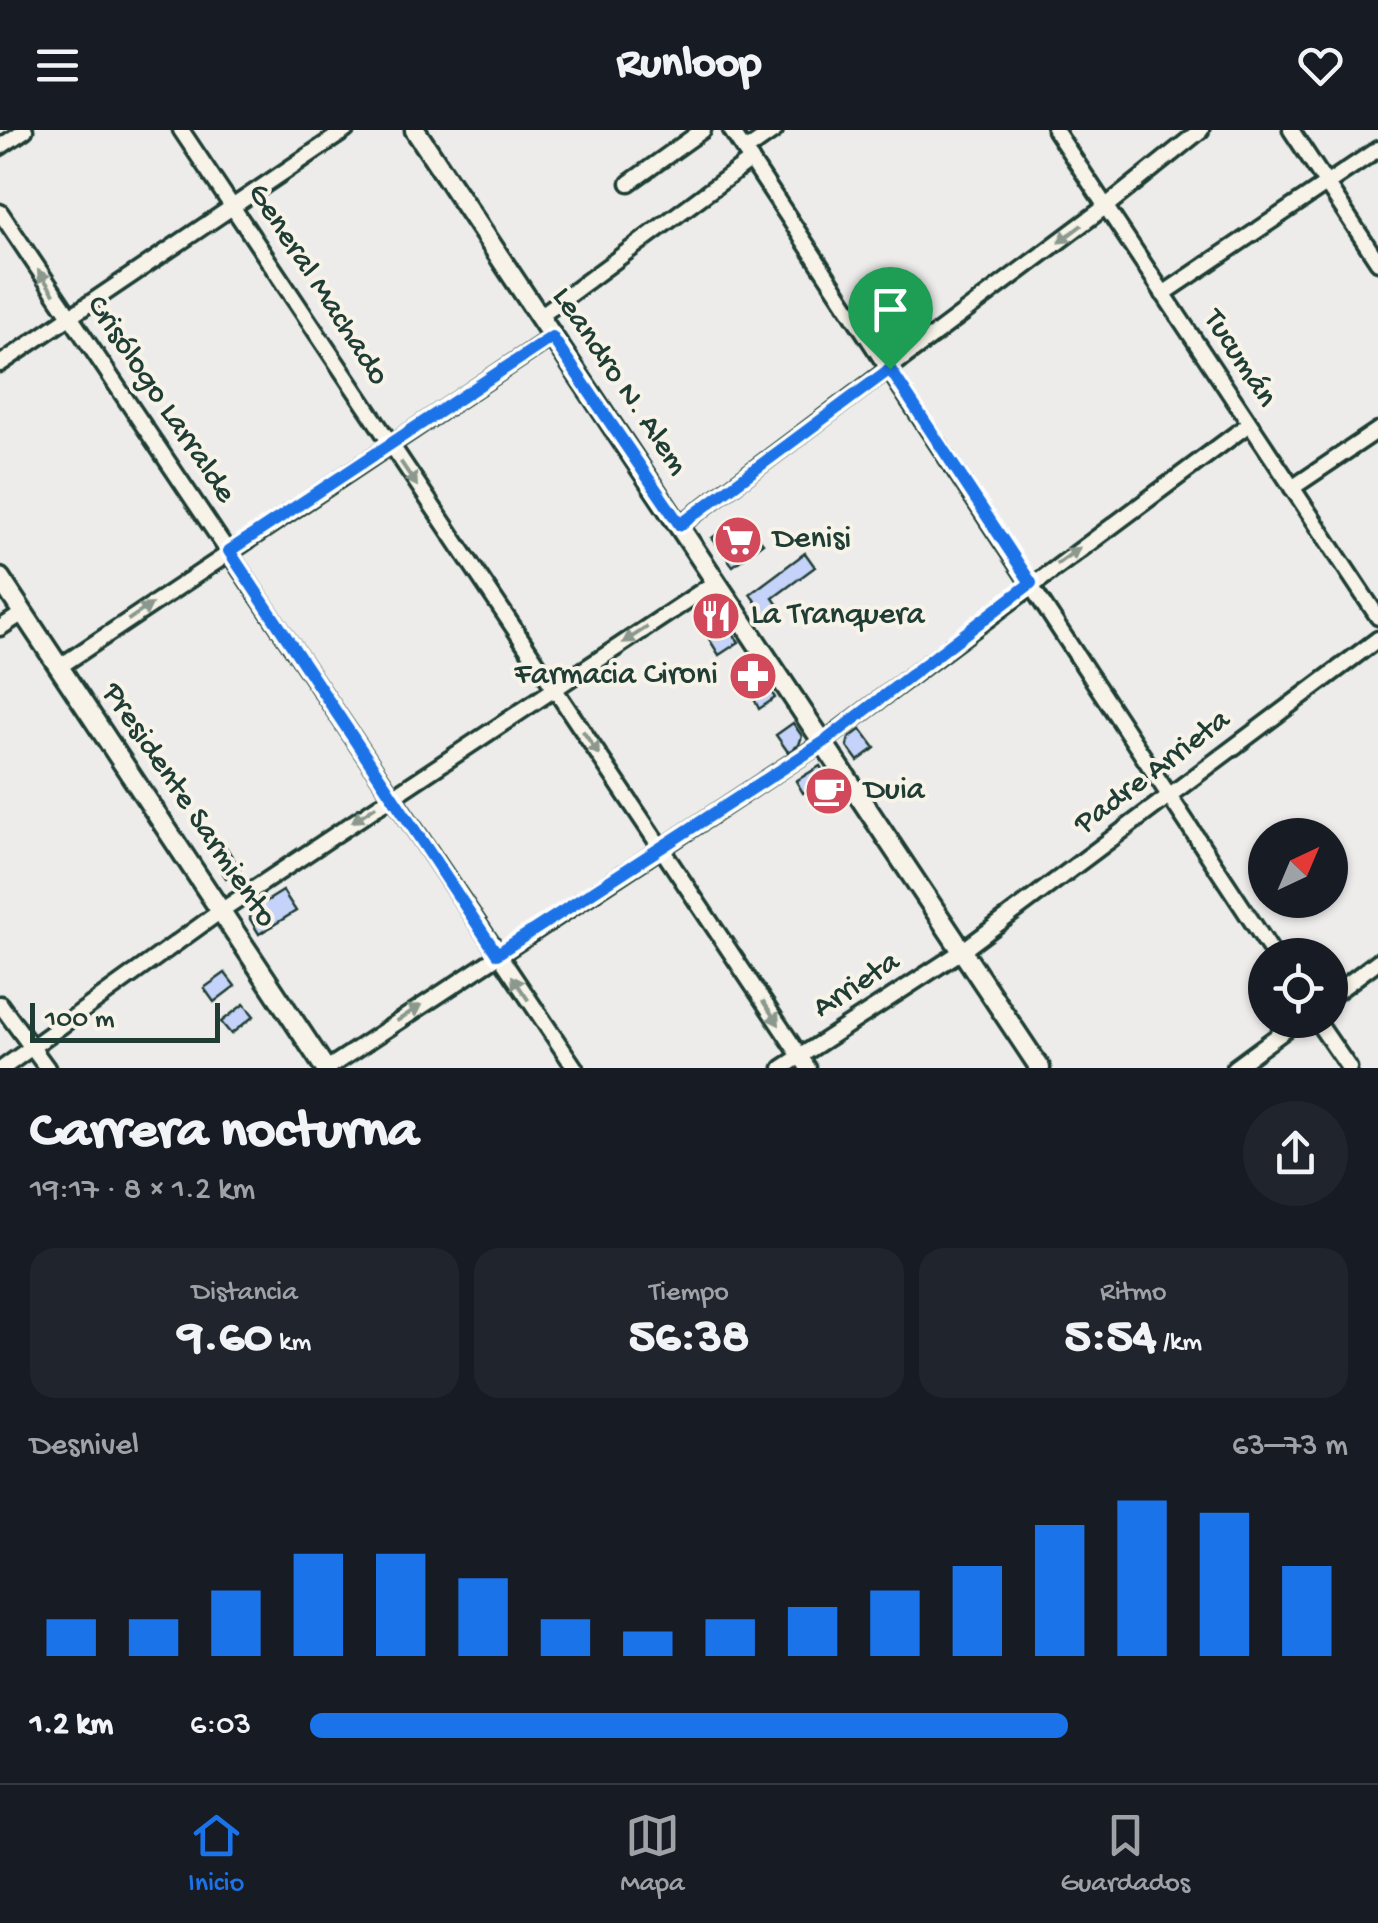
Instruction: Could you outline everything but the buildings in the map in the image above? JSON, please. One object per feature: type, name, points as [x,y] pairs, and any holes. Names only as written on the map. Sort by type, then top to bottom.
[{"type":"street","points":[[0,147],[24,130]]},
{"type":"street","name":"General Machado","points":[[180,130],[804,1062]]},
{"type":"street","points":[[0,364],[346,130]]},
{"type":"street","name":"Leandro N. Alem","points":[[415,130],[1040,1068]]},
{"type":"street","points":[[629,183],[702,130]]},
{"type":"street","points":[[731,130],[1263,938]]},
{"type":"street","points":[[539,317],[748,156],[775,130]]},
{"type":"street","name":"Tucumán","points":[[1054,130],[1378,617]]},
{"type":"street","points":[[680,525],[1106,207],[1201,130]]},
{"type":"street","points":[[1291,130],[1378,262]]},
{"type":"street","points":[[1163,294],[1378,149]]},
{"type":"street","name":"Crisólogo Larralde","points":[[0,212],[575,1068]]},
{"type":"street","points":[[60,667],[552,337]]},
{"type":"street","points":[[327,1068],[824,742],[1031,583],[1249,424]]},
{"type":"street","points":[[1292,488],[1378,430]]},
{"type":"street","name":"Presidente Sarmiento","points":[[0,578],[327,1068]]},
{"type":"street","points":[[3,1068],[390,795],[716,581]]},
{"type":"street","points":[[0,628],[23,612]]},
{"type":"street","name":"Padre Arrieta","points":[[962,951],[1378,639]]},
{"type":"street","name":"Arrieta","points":[[782,1068],[804,1062],[962,951]]},
{"type":"street","points":[[1348,984],[1378,961]]},
{"type":"street","points":[[0,1004],[48,1068]]},
{"type":"street","points":[[1234,1068],[1275,1038]]},
{"type":"street","points":[[1328,1038],[1349,1068]]},
{"type":"place","name":"Denisi","points":[[738,540]]},
{"type":"place","name":"La Tranquera","points":[[716,616]]},
{"type":"place","name":"Farmacia Cironi","points":[[753,676]]},
{"type":"place","name":"Duia","points":[[829,791]]},
{"type":"route","points":[[552,337],[680,525],[890,369],[1031,583],[824,742],[497,954],[229,551],[552,337]]}]
